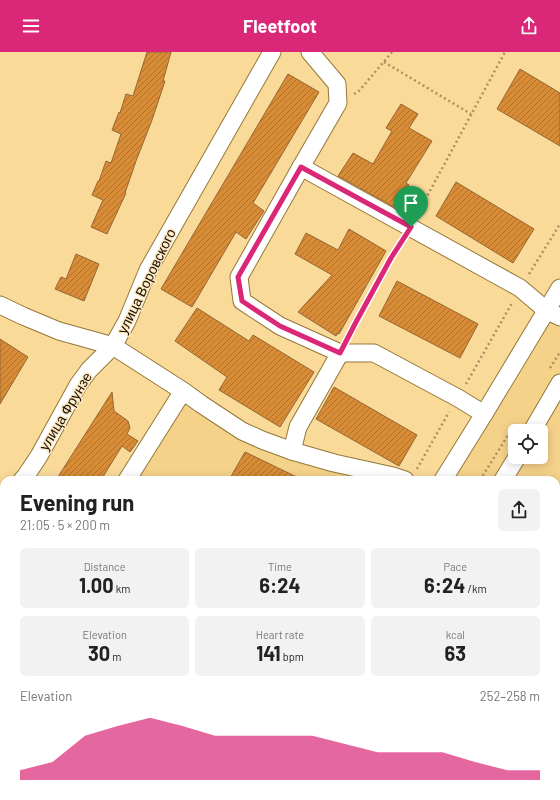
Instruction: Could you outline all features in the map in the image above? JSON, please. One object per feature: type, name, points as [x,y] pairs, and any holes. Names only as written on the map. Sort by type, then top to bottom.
[{"type":"street","name":"улица Воровского","points":[[272,52],[148,270],[127,321],[113,346],[242,431],[292,451],[334,463],[393,476]]},
{"type":"street","points":[[310,52],[337,84],[338,103],[238,277],[242,301],[280,326],[340,353],[374,353],[458,398],[484,414]]},
{"type":"street","points":[[301,167],[520,288],[553,313]]},
{"type":"street","points":[[449,476],[484,414],[553,313],[560,288]]},
{"type":"street","points":[[0,305],[59,331],[113,346]]},
{"type":"street","name":"улица Фрунзе","points":[[26,476],[39,456],[82,380],[89,370],[113,346]]},
{"type":"street","points":[[292,451],[298,427],[340,353]]},
{"type":"street","points":[[536,424],[560,383]]},
{"type":"street","points":[[130,476],[183,391]]},
{"type":"street","points":[[505,476],[513,464]]},
{"type":"path","points":[[338,103],[359,91],[392,52]]},
{"type":"path","points":[[340,353],[391,258],[411,227],[505,52]]},
{"type":"path","points":[[384,62],[471,114]]},
{"type":"path","points":[[411,476],[458,398],[520,288],[560,224]]},
{"type":"shaded area","points":[[546,310],[560,317],[560,476],[445,476]]},
{"type":"shaded area","points":[[183,391],[242,431],[392,476],[130,476]]},
{"type":"building","points":[[147,52],[171,52],[163,81],[165,81],[152,120],[136,161],[126,193],[107,234],[91,227],[103,200],[92,195],[106,161],[111,163],[121,134],[112,130],[119,112],[120,113],[126,94],[133,96]]},
{"type":"building","points":[[520,69],[560,93],[560,146],[497,109]]},
{"type":"building","points":[[288,74],[319,92],[253,203],[264,211],[246,239],[236,232],[192,307],[161,289]]},
{"type":"building","points":[[401,104],[418,114],[409,128],[432,141],[406,183],[409,185],[396,208],[338,176],[353,153],[373,164],[392,131],[386,128]]},
{"type":"building","points":[[456,182],[534,229],[513,263],[436,216]]},
{"type":"building","points":[[349,229],[386,251],[339,334],[338,333],[336,336],[298,312],[332,275],[295,254],[306,233],[338,250]]},
{"type":"building","points":[[76,254],[99,264],[84,301],[55,289],[61,277],[66,279]]},
{"type":"building","points":[[397,281],[478,324],[460,358],[379,316]]},
{"type":"building","points":[[197,308],[249,341],[253,335],[314,372],[280,427],[219,390],[227,377],[175,341]]},
{"type":"building","points":[[0,339],[28,357],[0,404]]},
{"type":"building","points":[[334,387],[417,435],[399,466],[316,419]]},
{"type":"building","points":[[112,392],[114,411],[128,421],[130,428],[127,434],[138,441],[130,452],[122,446],[103,476],[59,476]]},
{"type":"building","points":[[245,452],[295,476],[231,476]]},
{"type":"route","points":[[301,167],[411,227],[391,258],[340,353],[280,326],[242,301],[238,277],[301,167]]}]
